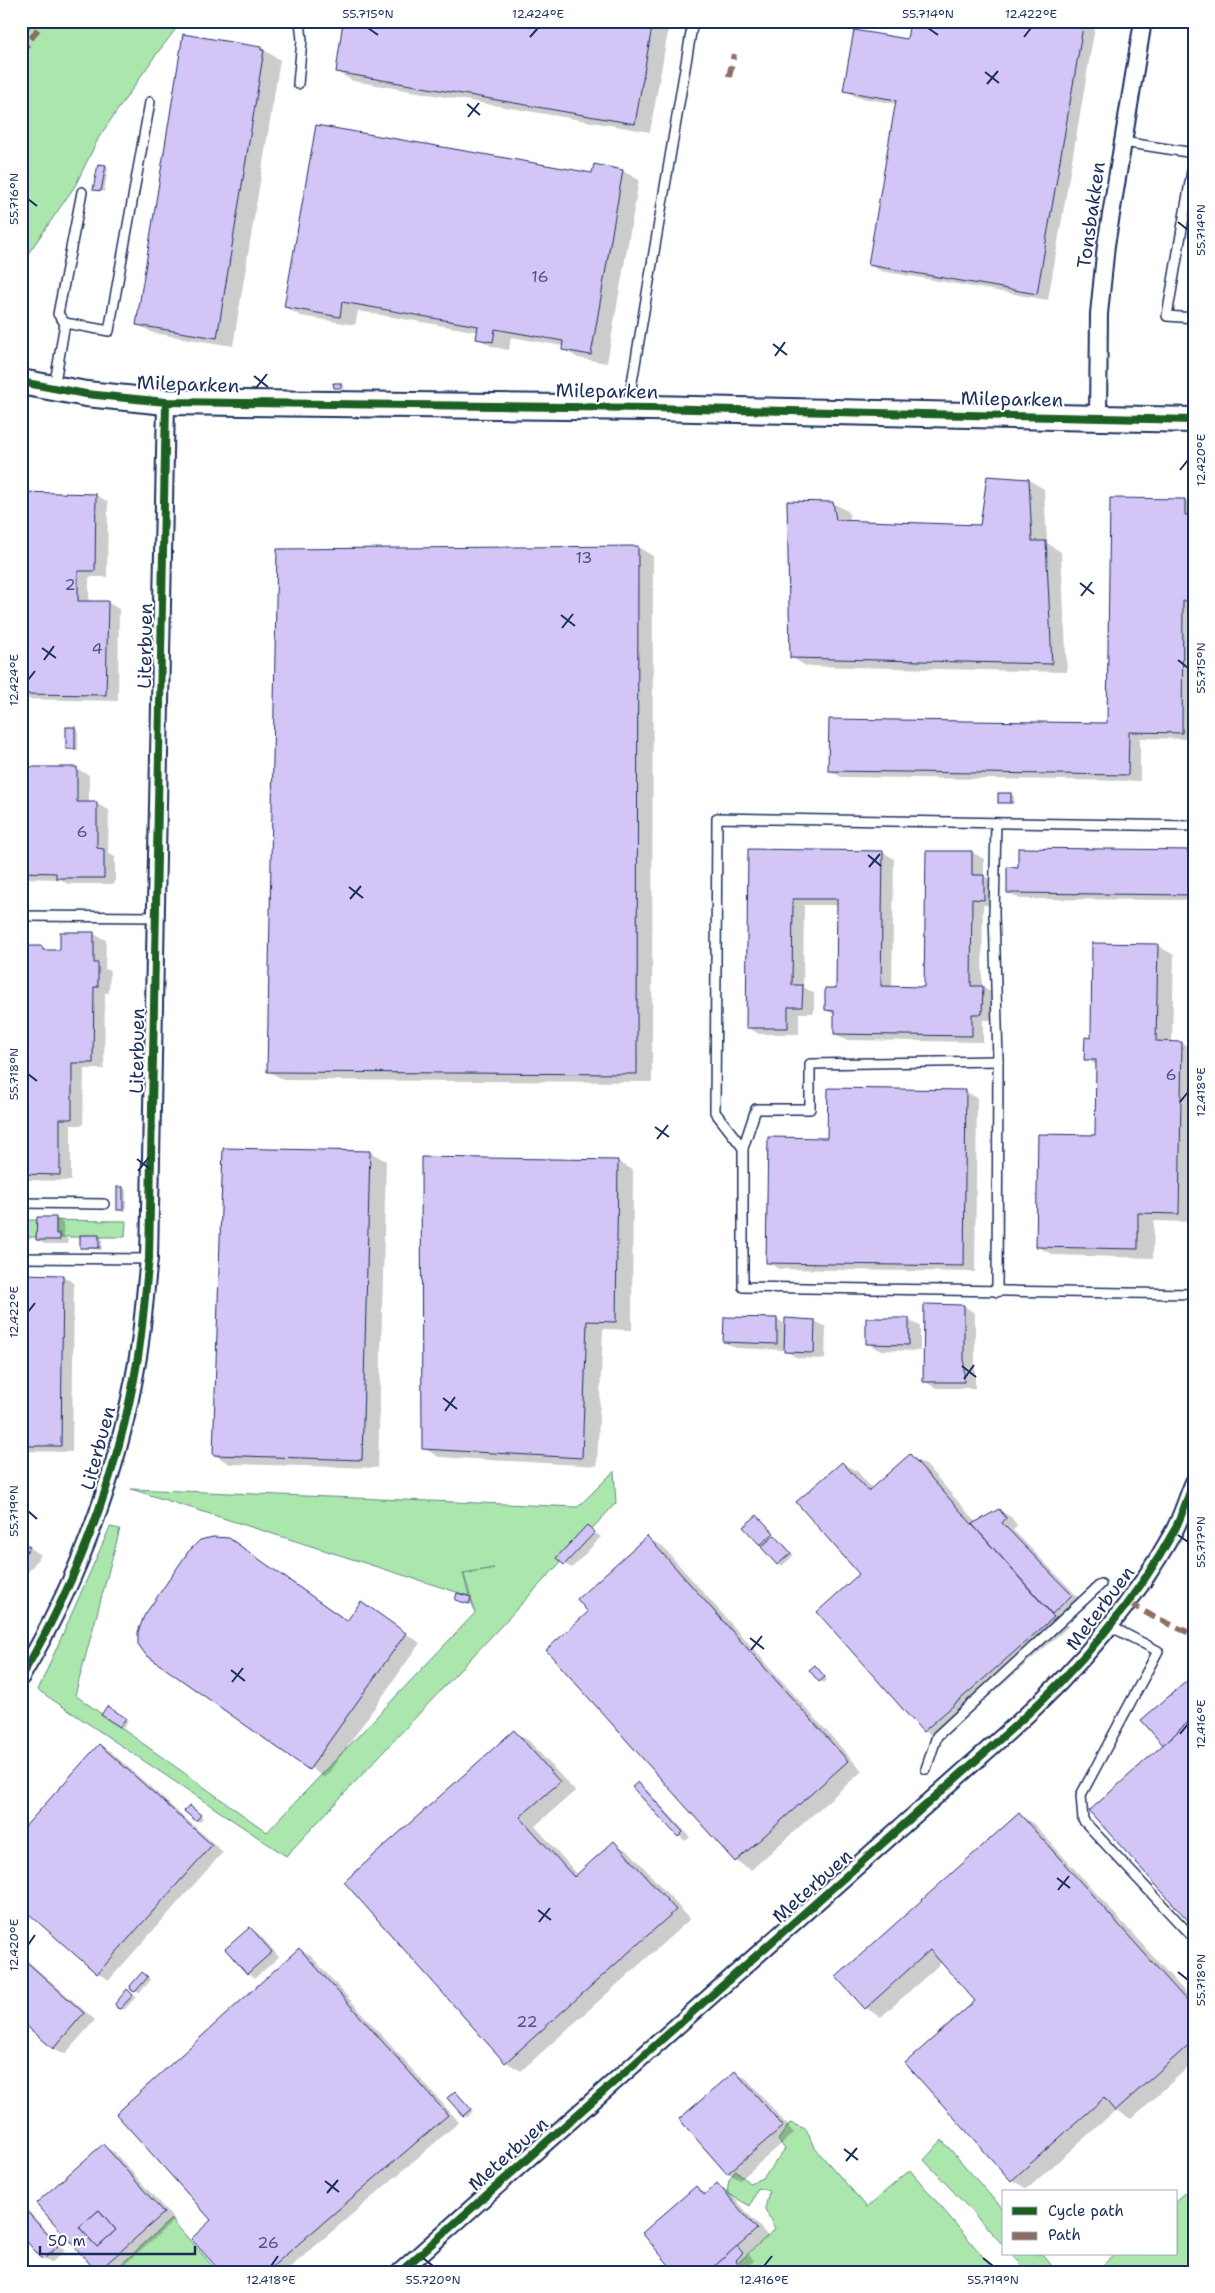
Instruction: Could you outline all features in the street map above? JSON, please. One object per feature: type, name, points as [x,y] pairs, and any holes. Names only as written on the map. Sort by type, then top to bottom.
[{"type":"street","name":"Tonsbakken","points":[[1098,417],[1099,314],[1106,245],[1144,21]]},
{"type":"street","name":"Mileparken","points":[[21,382],[86,394],[166,402],[628,407],[1194,420]]},
{"type":"street","name":"Literbuen","points":[[21,1677],[44,1638],[82,1555],[113,1468],[138,1358],[149,1259],[166,402]]},
{"type":"street","name":"Meterbuen","points":[[400,2272],[1008,1732],[1083,1660],[1129,1603],[1174,1530],[1194,1482]]},
{"type":"lane","points":[[298,84],[302,40],[300,21]]},
{"type":"lane","name":"Mileparken","points":[[628,407],[693,21]]},
{"type":"lane","points":[[82,192],[58,314],[65,323],[109,331],[150,102]]},
{"type":"lane","points":[[1123,142],[1194,153]]},
{"type":"lane","points":[[1194,159],[1166,316],[1194,318]]},
{"type":"lane","points":[[54,388],[65,323]]},
{"type":"lane","points":[[743,1148],[715,1112],[717,818],[1194,826]]},
{"type":"lane","points":[[996,823],[994,913],[998,1061],[997,1292]]},
{"type":"lane","points":[[21,916],[156,917]]},
{"type":"lane","points":[[998,1061],[810,1064],[810,1109],[756,1109],[743,1148],[743,1287],[1194,1294]]},
{"type":"lane","points":[[21,1204],[104,1204]]},
{"type":"lane","points":[[21,1258],[149,1259]]},
{"type":"lane","points":[[926,1769],[937,1736],[1101,1584]]},
{"type":"lane","points":[[1110,1626],[1158,1651],[1082,1795],[1083,1820],[1194,1939]]},
{"type":"green space","points":[[21,21],[182,21],[155,56],[99,137],[75,186],[21,264]]},
{"type":"green space","points":[[21,1220],[126,1221],[125,1237],[21,1237]]},
{"type":"green space","points":[[614,1471],[616,1503],[286,1856],[38,1690],[110,1527],[120,1529],[75,1695],[267,1832],[475,1613],[464,1574],[494,1568],[463,1573],[469,1596],[131,1489],[578,1507]]},
{"type":"green space","points":[[790,2123],[806,2129],[814,2147],[867,2207],[910,2170],[996,2272],[747,2272],[739,2262],[775,2229],[765,2209],[769,2191],[758,2188],[750,2206],[727,2193],[729,2180],[736,2170],[749,2183],[763,2178],[785,2149],[778,2140]]},
{"type":"green space","points":[[942,2140],[1002,2209],[1002,2244],[924,2160]]},
{"type":"green space","points":[[1194,2185],[1194,2272],[1095,2272],[1113,2256],[1178,2256],[1178,2198]]},
{"type":"green space","points":[[171,2219],[218,2272],[113,2272]]},
{"type":"green space","points":[[1014,2256],[1044,2256],[1057,2272],[1028,2272]]},
{"type":"building","points":[[343,21],[653,21],[635,124],[336,72]]},
{"type":"building","points":[[910,21],[1084,21],[1037,294],[868,265],[896,100],[843,91],[854,30],[907,39]]},
{"type":"building","points":[[183,34],[261,47],[261,50],[264,50],[217,338],[136,325]]},
{"type":"building","points":[[316,125],[592,173],[594,164],[623,170],[591,355],[562,350],[563,341],[495,329],[493,342],[476,339],[478,326],[342,302],[340,317],[284,307]]},
{"type":"building","points":[[98,164],[106,165],[101,191],[93,190]]},
{"type":"building","points":[[333,383],[341,383],[341,388],[334,388]]},
{"type":"building","points":[[987,476],[1029,479],[1032,541],[1046,541],[1052,664],[790,658],[787,501],[833,502],[836,520],[980,525]]},
{"type":"building","points":[[21,492],[96,494],[95,571],[78,571],[78,601],[108,601],[106,695],[21,694]]},
{"type":"building","points":[[1110,498],[1185,499],[1185,515],[1194,515],[1194,601],[1183,601],[1182,733],[1129,732],[1128,775],[828,771],[829,719],[1107,723]]},
{"type":"building","points":[[638,546],[637,1074],[267,1072],[277,549]]},
{"type":"building","points":[[66,727],[75,727],[75,749],[66,749]]},
{"type":"building","points":[[21,767],[77,767],[77,802],[97,802],[97,848],[104,849],[104,878],[56,878],[56,873],[21,872]]},
{"type":"building","points":[[998,793],[1011,793],[1011,803],[998,803]]},
{"type":"building","points":[[1018,848],[1194,850],[1194,895],[1007,893],[1007,867],[1018,868]]},
{"type":"building","points":[[748,849],[883,851],[881,986],[924,987],[926,851],[972,851],[972,875],[984,875],[984,900],[972,899],[971,986],[983,986],[982,1014],[972,1014],[972,1036],[834,1034],[834,1011],[825,1010],[825,988],[836,988],[837,899],[793,899],[792,985],[803,985],[802,1007],[788,1007],[788,1028],[746,1028]]},
{"type":"building","points":[[60,932],[94,932],[94,963],[98,963],[98,987],[94,987],[93,1063],[72,1063],[72,1119],[60,1119],[60,1175],[21,1174],[21,946],[42,946],[43,950],[60,950]]},
{"type":"building","points":[[1092,943],[1158,944],[1156,1041],[1182,1042],[1179,1214],[1138,1213],[1138,1249],[1036,1247],[1038,1134],[1095,1135],[1096,1060],[1084,1060],[1085,1037],[1091,1038]]},
{"type":"building","points":[[828,1088],[966,1090],[964,1266],[766,1263],[768,1137],[827,1138]]},
{"type":"building","points":[[223,1148],[370,1151],[362,1460],[213,1455]]},
{"type":"building","points":[[421,1157],[618,1160],[616,1322],[587,1321],[582,1458],[422,1449]]},
{"type":"building","points":[[117,1187],[123,1187],[123,1210],[117,1210]]},
{"type":"building","points":[[37,1217],[56,1217],[56,1234],[60,1234],[60,1240],[36,1240]]},
{"type":"building","points":[[80,1235],[99,1235],[99,1248],[80,1248]]},
{"type":"building","points":[[21,1274],[63,1275],[61,1446],[21,1446]]},
{"type":"building","points":[[924,1304],[964,1305],[964,1382],[923,1382]]},
{"type":"building","points":[[724,1317],[777,1318],[777,1344],[723,1342]]},
{"type":"building","points":[[785,1318],[815,1320],[814,1353],[784,1352]]},
{"type":"building","points":[[866,1318],[909,1318],[909,1345],[866,1344]]},
{"type":"building","points":[[910,1454],[1054,1617],[923,1732],[817,1612],[859,1574],[796,1502],[842,1462],[868,1491]]},
{"type":"building","points":[[999,1509],[1006,1518],[1002,1523],[1072,1595],[1052,1614],[972,1524]]},
{"type":"building","points":[[757,1515],[774,1533],[760,1545],[743,1527]]},
{"type":"building","points":[[587,1525],[595,1532],[564,1565],[556,1558]]},
{"type":"building","points":[[775,1535],[791,1553],[777,1565],[761,1547]]},
{"type":"building","points":[[647,1536],[848,1761],[735,1862],[546,1650],[588,1612],[577,1599]]},
{"type":"building","points":[[213,1537],[229,1538],[347,1621],[361,1601],[406,1633],[309,1770],[146,1655],[138,1644],[138,1632],[144,1616],[188,1552],[200,1540]]},
{"type":"building","points":[[21,1541],[30,1547],[21,1559]]},
{"type":"building","points":[[457,1593],[471,1597],[469,1604],[455,1600]]},
{"type":"building","points":[[815,1665],[825,1677],[819,1682],[809,1670]]},
{"type":"building","points":[[1188,1680],[1194,1687],[1194,1717],[1163,1745],[1141,1720]]},
{"type":"building","points":[[107,1706],[126,1718],[120,1727],[101,1715]]},
{"type":"building","points":[[1194,1717],[1194,1927],[1089,1811]]},
{"type":"building","points":[[514,1730],[560,1782],[520,1817],[574,1877],[614,1841],[676,1910],[505,2063],[344,1882]]},
{"type":"building","points":[[99,1744],[212,1845],[97,1974],[21,1907],[21,1831]]},
{"type":"building","points":[[638,1782],[683,1832],[678,1837],[632,1787]]},
{"type":"building","points":[[189,1805],[201,1815],[196,1821],[184,1811]]},
{"type":"building","points":[[1019,1813],[1194,2009],[1194,2040],[1115,2111],[1104,2098],[1011,2181],[905,2063],[975,2001],[930,1950],[865,2009],[836,1977]]},
{"type":"building","points":[[250,1927],[272,1952],[247,1974],[225,1949]]},
{"type":"building","points":[[299,1948],[448,2115],[266,2272],[221,2272],[191,2239],[211,2220],[116,2114]]},
{"type":"building","points":[[21,1957],[84,2013],[53,2049],[21,2021]]},
{"type":"building","points":[[142,1972],[148,1977],[135,1992],[131,1990],[130,1986]]},
{"type":"building","points":[[127,1989],[133,1995],[120,2009],[117,2008],[115,2004]]},
{"type":"building","points":[[735,2071],[783,2126],[727,2174],[679,2119]]},
{"type":"building","points":[[455,2091],[471,2109],[463,2116],[447,2098]]},
{"type":"building","points":[[103,2144],[164,2213],[97,2272],[36,2203]],"holes":[[[99,2210],[116,2230],[97,2247],[79,2227]]]},
{"type":"building","points":[[717,2183],[757,2229],[708,2272],[675,2272],[642,2233],[696,2186],[704,2195]]},
{"type":"building","points":[[21,2205],[58,2246],[43,2260],[21,2235]]},
{"type":"building","points":[[99,2210],[116,2230],[97,2247],[79,2227]]},
{"type":"building","points":[[737,2246],[743,2253],[735,2261],[744,2272],[708,2272]]},
{"type":"waterway","points":[[21,36],[31,21]]},
{"type":"marked path","points":[[21,54],[43,21]]},
{"type":"marked path","points":[[729,77],[734,54]]},
{"type":"marked path","points":[[1129,1603],[1154,1617],[1194,1635]]},
{"type":"cycle path","points":[[21,382],[86,394],[166,402],[651,408],[1194,420]]},
{"type":"cycle path","points":[[21,1677],[61,1602],[94,1523],[120,1441],[130,1399],[141,1333],[149,1259],[166,402]]},
{"type":"cycle path","points":[[400,2272],[1032,1710],[1078,1663],[1120,1614],[1157,1560],[1174,1531],[1194,1482]]}]
